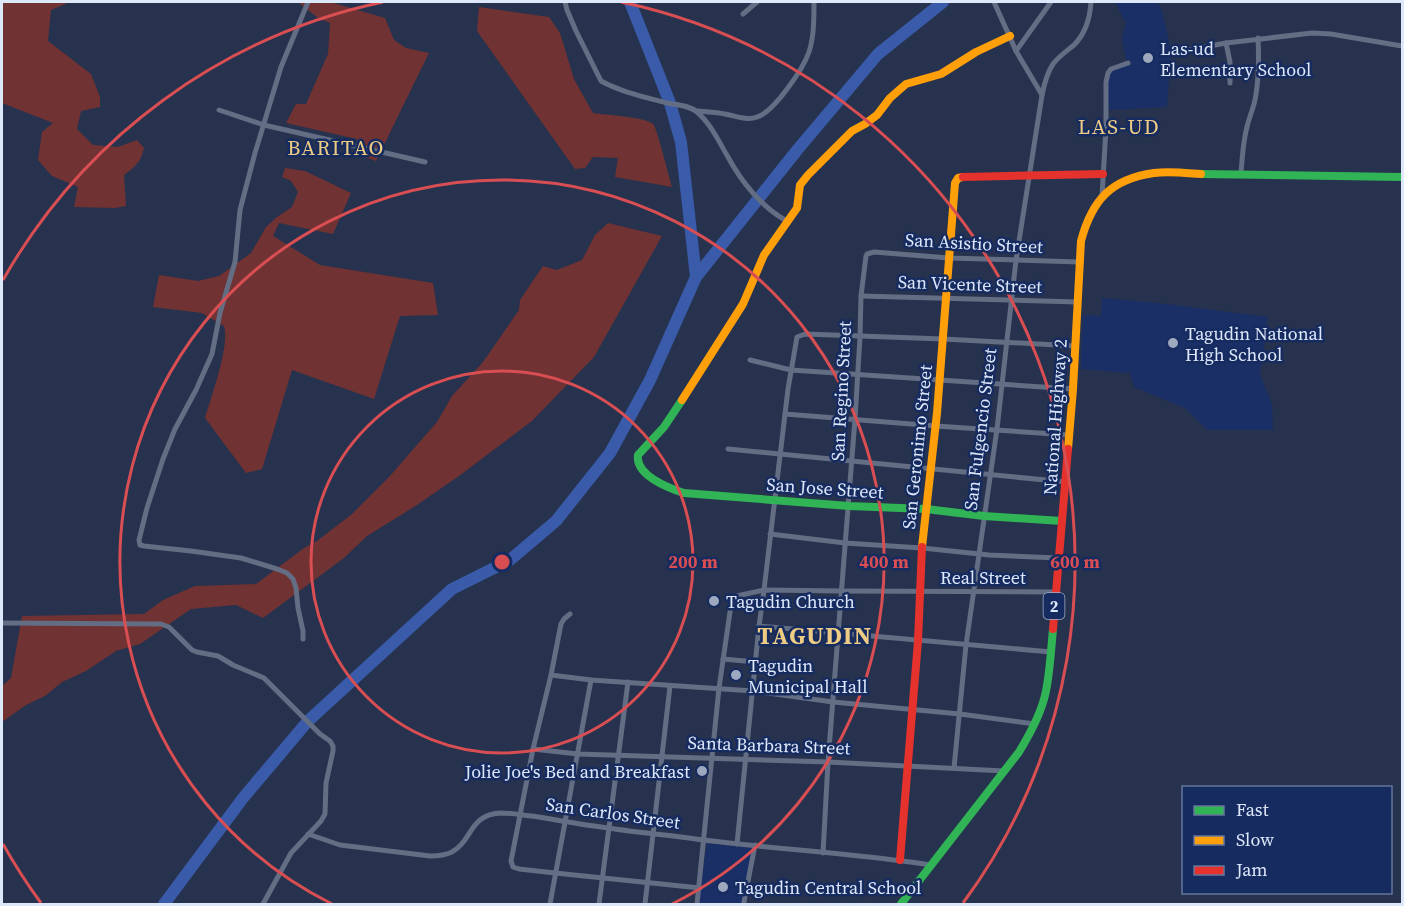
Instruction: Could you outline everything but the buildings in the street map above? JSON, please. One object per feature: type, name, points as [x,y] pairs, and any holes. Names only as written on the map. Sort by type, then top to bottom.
[{"type":"main road","points":[[787,221],[797,208],[800,185],[808,175],[852,131],[877,115],[890,98],[906,84],[941,74],[1009,34]]},
{"type":"main road","name":"National Highway 2","points":[[901,904],[1019,752],[1035,724],[1046,692],[1066,483],[1081,241],[1087,219],[1102,196],[1115,185],[1126,180],[1156,173],[1402,177]]},
{"type":"main road","points":[[1030,177],[1102,174]]},
{"type":"main road","name":"San Geronimo Street","points":[[900,860],[918,641],[922,548],[936,426],[956,181],[964,177],[1030,177]]},
{"type":"main road","name":"San Jose Street","points":[[787,221],[777,239],[764,255],[736,315],[671,417],[637,458],[639,467],[658,483],[684,493],[849,506],[926,509],[984,516],[1062,521]]},
{"type":"street","points":[[303,639],[296,588],[293,579],[287,573],[241,558],[144,546],[140,545],[139,540],[163,459],[175,429],[212,354],[220,313],[235,262],[240,210],[281,67],[308,2]]},
{"type":"street","points":[[565,2],[576,31],[601,81],[622,90],[690,107],[697,111],[709,124],[729,160],[747,184],[773,213],[787,221]]},
{"type":"street","points":[[743,14],[757,2]]},
{"type":"street","points":[[697,111],[746,118],[756,118],[765,114],[794,79],[808,54],[812,39],[814,2]]},
{"type":"street","points":[[993,2],[1016,51],[1042,95]]},
{"type":"street","points":[[1016,51],[1051,2]]},
{"type":"street","name":"San Fulgencio Street","points":[[954,768],[966,645],[997,429],[1016,260],[1042,95],[1052,66],[1084,33],[1088,22],[1090,2]]},
{"type":"street","points":[[1171,54],[1258,38],[1312,33],[1402,46]]},
{"type":"street","points":[[1241,174],[1247,126],[1256,92],[1258,38]]},
{"type":"street","points":[[1226,43],[1230,62],[1230,83]]},
{"type":"street","points":[[1102,196],[1106,82],[1111,69],[1128,63]]},
{"type":"street","points":[[219,110],[264,125],[425,162]]},
{"type":"street","name":"San Asistio Street","points":[[867,254],[874,252],[949,258],[1079,262]]},
{"type":"street","name":"San Regino Street","points":[[823,853],[855,419],[861,296],[867,254]]},
{"type":"street","name":"San Vicente Street","points":[[861,296],[1077,302]]},
{"type":"street","points":[[737,844],[759,626],[784,414],[796,340],[805,334],[1076,346]]},
{"type":"street","points":[[750,360],[791,370],[1073,389]]},
{"type":"street","points":[[784,414],[1069,435]]},
{"type":"street","points":[[728,449],[1066,483]]},
{"type":"street","points":[[770,534],[845,543],[1058,558]]},
{"type":"street","name":"Real Street","points":[[723,659],[731,605],[733,599],[743,593],[764,590],[1056,592]]},
{"type":"street","points":[[570,614],[561,624],[533,749],[511,861],[513,867],[700,888]]},
{"type":"street","points":[[2,623],[161,624],[168,627],[192,650],[218,656],[264,678],[320,734],[330,741],[333,751],[326,783],[325,814],[291,853],[263,904]]},
{"type":"street","points":[[759,626],[1051,652]]},
{"type":"street","points":[[697,904],[723,659],[756,662]]},
{"type":"street","points":[[551,675],[591,680],[753,691],[1035,724]]},
{"type":"street","points":[[550,904],[591,680]]},
{"type":"street","points":[[599,904],[628,682]]},
{"type":"street","points":[[645,904],[670,686]]},
{"type":"street","name":"Santa Barbara Street","points":[[533,749],[578,754],[828,762],[1004,771]]},
{"type":"street","name":"San Carlos Street","points":[[308,834],[340,845],[441,856],[459,847],[474,825],[484,818],[502,813],[704,841],[931,865]]},
{"type":"street","points":[[744,902],[755,845]]},
{"type":"shaded area","points":[[2,2],[70,2],[51,10],[48,41],[91,74],[100,97],[100,107],[81,111],[77,129],[93,145],[118,147],[137,140],[144,148],[137,164],[124,175],[126,206],[74,207],[78,187],[52,176],[38,160],[42,132],[53,123],[2,103]]},
{"type":"shaded area","points":[[298,2],[330,2],[385,18],[394,40],[406,48],[429,53],[376,161],[359,155],[357,139],[286,123],[296,104],[306,104],[328,54],[330,23],[318,18]]},
{"type":"shaded area","name":"Las-ud Elementary School","points":[[1115,2],[1158,2],[1171,51],[1167,107],[1109,110],[1107,90],[1111,70],[1127,64],[1122,39],[1126,23]]},
{"type":"shaded area","points":[[479,7],[549,17],[560,33],[574,79],[593,113],[634,118],[653,124],[672,187],[615,177],[618,158],[593,157],[585,168],[575,169],[477,31]]},
{"type":"shaded area","points":[[285,168],[305,171],[351,193],[333,234],[279,223],[273,236],[320,265],[433,283],[438,315],[400,316],[374,399],[292,370],[262,469],[246,473],[205,418],[222,358],[224,326],[202,313],[153,307],[159,275],[198,281],[219,276],[251,253],[266,227],[292,207],[298,192],[291,181],[282,177]]},
{"type":"shaded area","points":[[608,223],[662,236],[594,357],[532,421],[459,476],[367,536],[344,558],[263,618],[236,605],[191,609],[140,644],[116,651],[86,671],[62,682],[45,696],[26,705],[2,722],[2,686],[11,678],[22,616],[144,614],[163,600],[195,586],[256,584],[352,514],[389,477],[437,422],[452,396],[483,362],[519,310],[520,300],[543,266],[557,270],[582,260],[595,235]]},
{"type":"shaded area","name":"Tagudin National High School","points":[[1102,298],[1268,317],[1260,375],[1272,404],[1273,430],[1207,430],[1185,408],[1134,387],[1130,373],[1081,369],[1083,315],[1101,316]]},
{"type":"shaded area","name":"Tagudin Central School","points":[[707,843],[752,848],[742,904],[698,904]]},
{"type":"waterway","points":[[630,2],[670,103],[681,142],[696,277]]},
{"type":"waterway","points":[[164,904],[243,798],[308,721],[452,589],[510,560],[556,521],[610,453],[650,380],[696,277],[798,149],[878,54],[943,2]]},
{"type":"traffic: fast","points":[[1201,174],[1402,177]]},
{"type":"traffic: fast","points":[[682,400],[664,427],[638,455],[638,462],[654,480],[684,493],[849,506],[926,509],[984,516],[1062,521]]},
{"type":"traffic: fast","points":[[901,904],[1019,752],[1027,738],[1039,715],[1044,699],[1053,629]]},
{"type":"traffic: slow","points":[[682,400],[743,304],[764,255],[797,208],[800,185],[808,175],[852,131],[877,115],[890,98],[906,84],[941,74],[976,52],[1010,36]]},
{"type":"traffic: slow","points":[[1068,449],[1081,241],[1091,214],[1105,194],[1126,180],[1160,172],[1201,174]]},
{"type":"traffic: slow","points":[[922,547],[937,413],[955,183],[958,178],[963,177]]},
{"type":"traffic: jam","points":[[963,177],[1103,174]]},
{"type":"traffic: jam","points":[[1053,629],[1068,449]]},
{"type":"traffic: jam","points":[[900,860],[918,641],[922,547]]},
{"type":"place","name":"Las-ud Elementary School","points":[[1148,58]]},
{"type":"place","name":"Tagudin National High School","points":[[1173,343]]},
{"type":"place","name":"Tagudin Church","points":[[714,601]]},
{"type":"place","name":"Tagudin Municipal Hall","points":[[736,675]]},
{"type":"place","name":"Jolie Joe's Bed and Breakfast","points":[[702,771]]},
{"type":"place","name":"Tagudin Central School","points":[[723,887]]},
{"type":"district","name":"LAS-UD","points":[[1119,126]]},
{"type":"district","name":"BARITAO","points":[[336,147]]},
{"type":"district","name":"TAGUDIN","points":[[815,635]]}]
